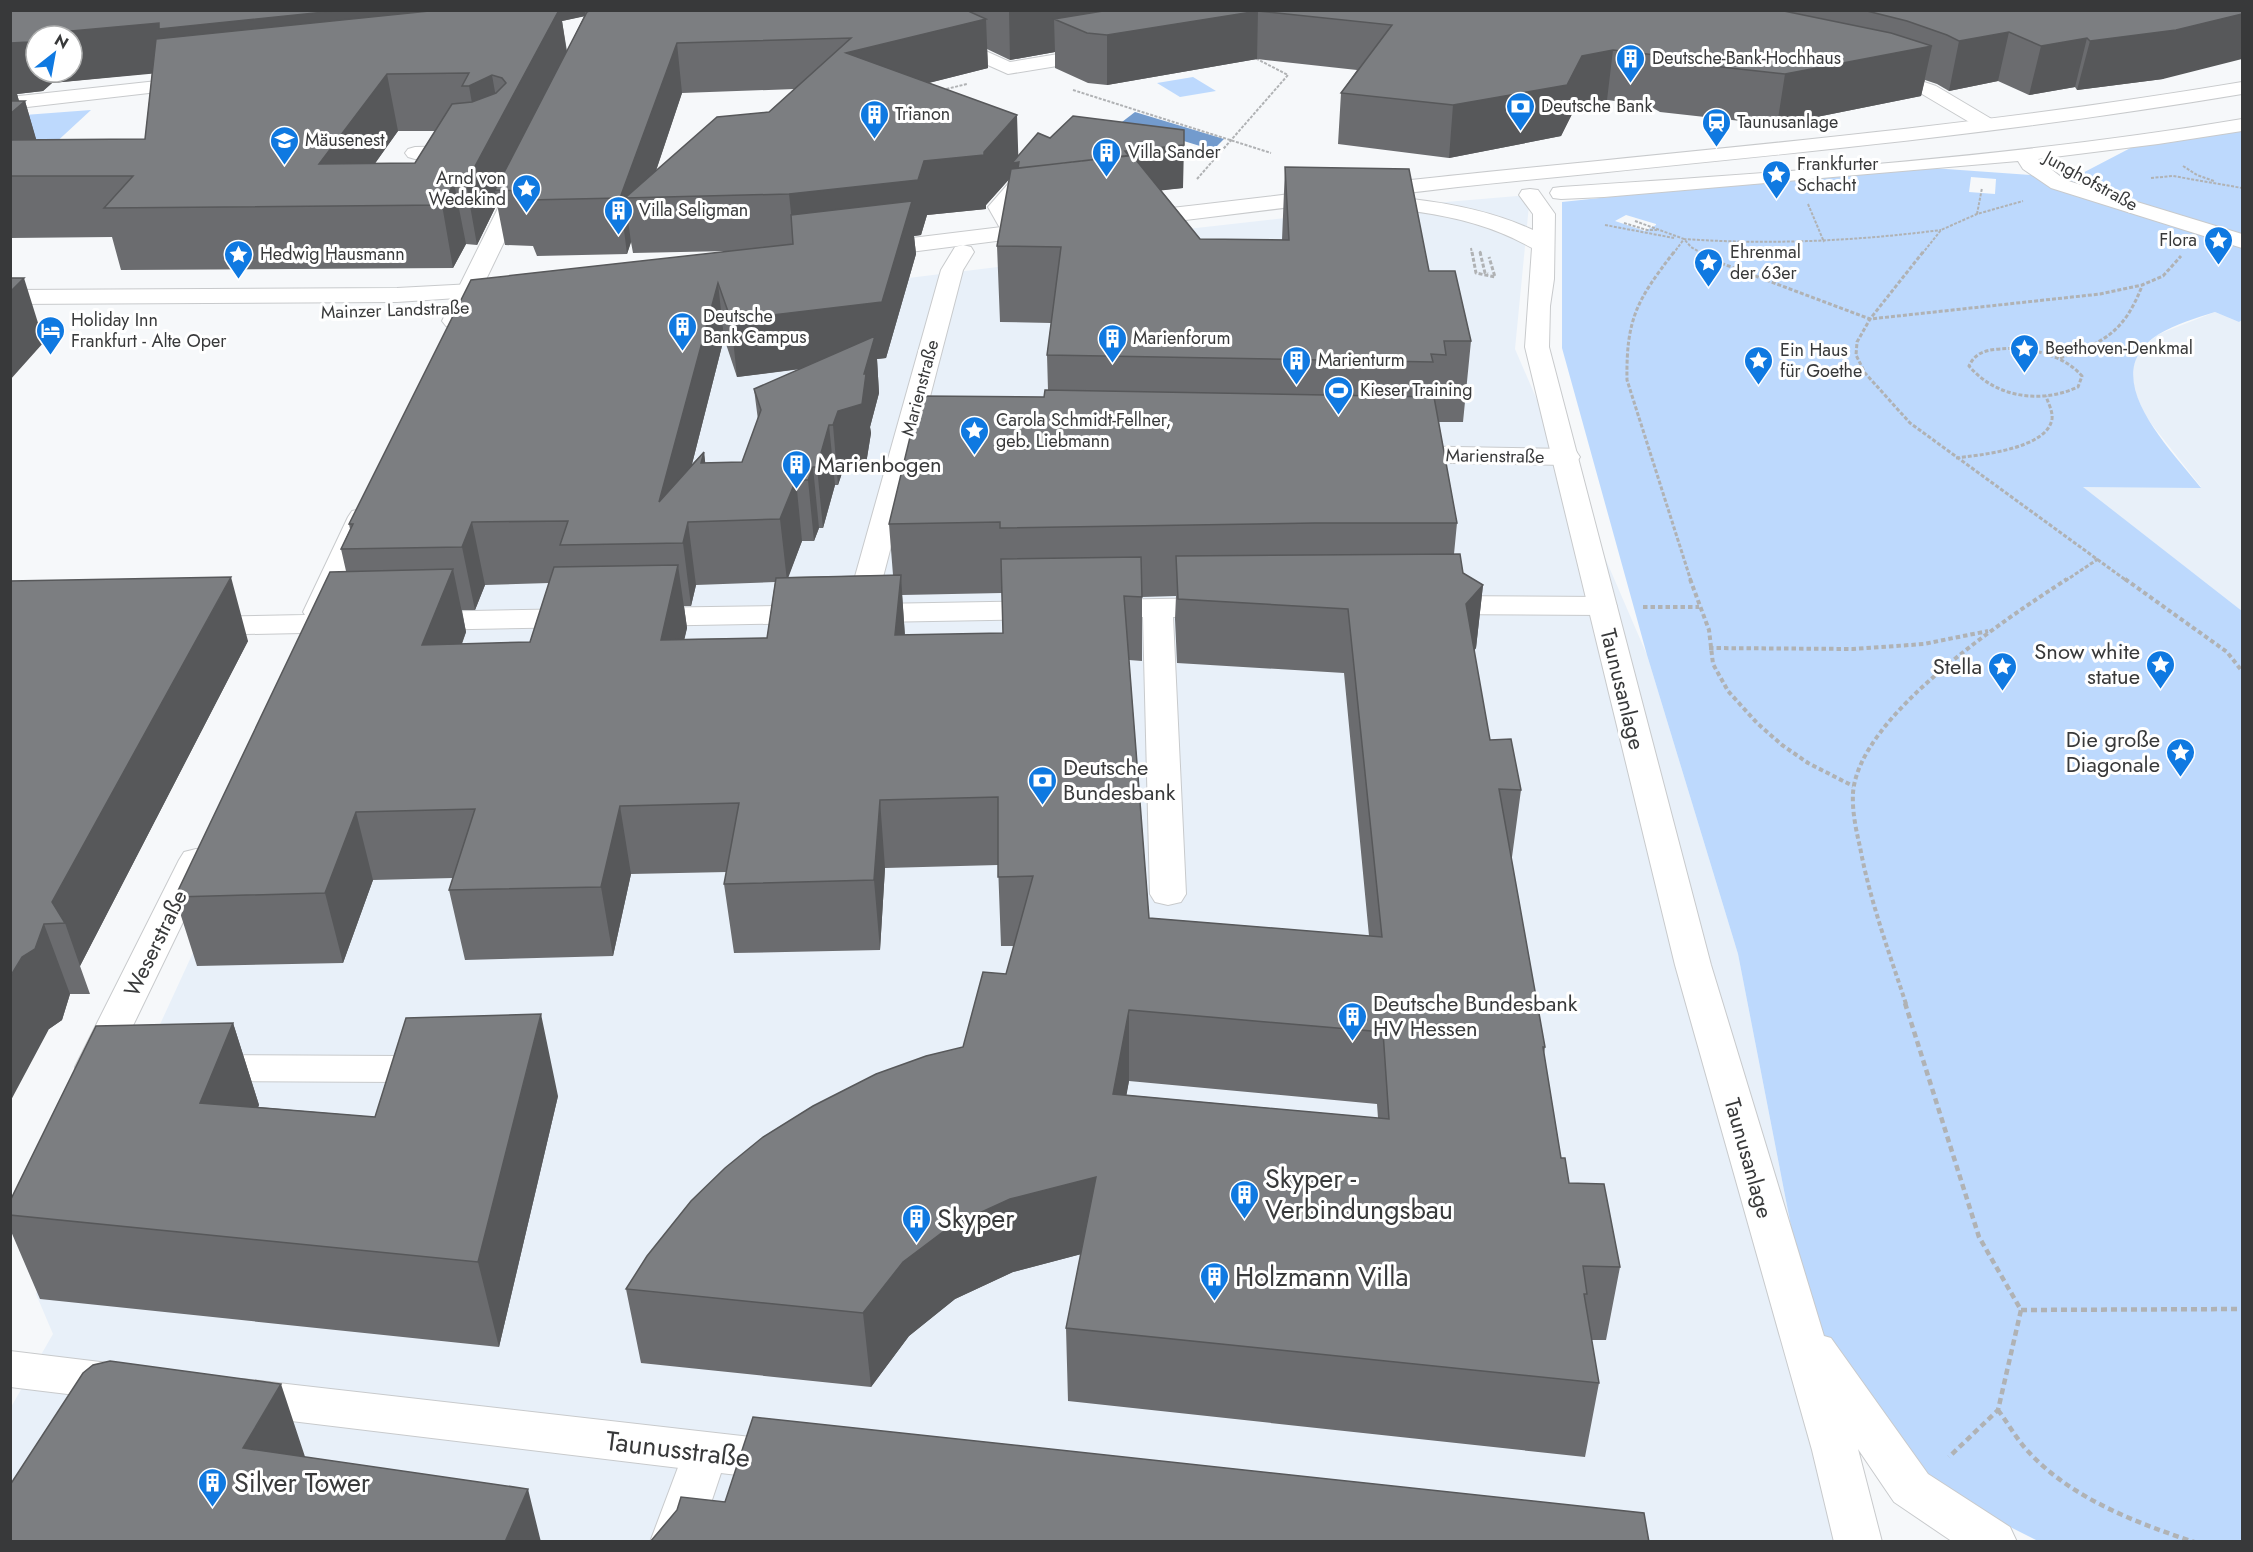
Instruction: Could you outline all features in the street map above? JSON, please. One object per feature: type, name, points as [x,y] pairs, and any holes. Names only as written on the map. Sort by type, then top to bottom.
[{"type":"main road","points":[[879,10],[1008,68],[1114,50]]},
{"type":"main road","points":[[1868,71],[1929,90],[1982,131],[2032,152]]},
{"type":"main road","points":[[10,102],[210,81]]},
{"type":"main road","points":[[2242,88],[2115,111],[1982,131],[1937,132],[1457,181],[1116,229],[1904,166],[2166,139],[2242,125]]},
{"type":"main road","points":[[2032,152],[2046,138],[2056,134],[2197,114],[2242,103]]},
{"type":"main road","points":[[1904,166],[1969,143],[1982,131]]},
{"type":"main road","points":[[2095,175],[2090,160],[2102,146]]},
{"type":"main road","points":[[415,153],[484,152]]},
{"type":"main road","name":"Junghofstraße","points":[[2151,214],[2095,175],[2032,152],[2030,165],[2058,184],[2151,214],[2242,241]]},
{"type":"main road","points":[[1013,232],[999,207],[1045,154]]},
{"type":"main road","points":[[445,340],[530,165]]},
{"type":"main road","points":[[1457,181],[1504,187],[1530,195],[1617,166]]},
{"type":"main road","points":[[1904,166],[1963,168],[2012,174],[2058,184]]},
{"type":"main road","name":"Taunusanlage","points":[[1530,195],[1544,214],[1543,279],[1538,306],[1537,347],[1567,457],[1602,606],[1693,965],[1838,1459],[1858,1542]]},
{"type":"main road","points":[[1412,204],[1460,211],[1487,218],[1510,226],[1543,245]]},
{"type":"main road","points":[[1013,232],[1066,234],[963,252],[851,259],[1013,232]]},
{"type":"main road","name":"Marienstraße","points":[[933,444],[904,444],[952,270],[963,252]]},
{"type":"main road","name":"Mainzer Landstraße","points":[[10,297],[368,295],[464,300],[528,297]]},
{"type":"main road","name":"Mainzer Landstraße","points":[[10,314],[385,313],[464,300]]},
{"type":"main road","points":[[859,613],[904,444]]},
{"type":"main road","name":"Marienstraße","points":[[1382,453],[1567,457]]},
{"type":"main road","points":[[305,638],[371,498]]},
{"type":"main road","points":[[1405,605],[1602,606]]},
{"type":"main road","points":[[166,626],[305,638],[385,622],[1252,606]]},
{"type":"main road","points":[[1158,608],[1168,894]]},
{"type":"main road","name":"Weserstraße","points":[[209,834],[86,1083],[152,1068],[400,1069]]},
{"type":"main road","points":[[1800,1330],[1911,1488],[1993,1542]]},
{"type":"main road","name":"Taunusstraße","points":[[10,1369],[822,1466]]},
{"type":"main road","points":[[674,1542],[705,1452]]},
{"type":"path","points":[[1194,183],[1288,75],[1248,55]]},
{"type":"path","points":[[938,91],[961,87],[1008,68],[1271,153]]},
{"type":"path","points":[[2180,164],[2197,175],[2242,188]]},
{"type":"path","points":[[2160,172],[2242,188]]},
{"type":"path","points":[[1792,176],[1814,213],[1824,242]]},
{"type":"path","points":[[2143,179],[2173,176]]},
{"type":"path","points":[[1977,214],[1982,189]]},
{"type":"path","points":[[1603,224],[1684,239],[1770,245],[1824,242],[1887,238],[1941,230],[1977,214],[2033,198]]},
{"type":"path","points":[[1635,221],[1684,239],[1691,247],[1718,262],[1870,319],[2100,294],[2142,285],[2163,276],[2203,230]]},
{"type":"path","points":[[1647,230],[1657,230]]},
{"type":"path","points":[[1941,230],[1870,319],[1857,342],[1856,355],[1865,373],[1910,423],[2227,652],[2242,671]]},
{"type":"path","points":[[1469,238],[1476,273],[1494,275]]},
{"type":"path","points":[[1684,239],[1641,297],[1631,322],[1626,344],[1627,380],[1699,607],[1711,633],[1709,648],[1714,668],[1732,696],[1767,735],[1794,757],[1853,786]]},
{"type":"path","points":[[1480,255],[1485,273],[1504,277]]},
{"type":"path","points":[[2060,358],[2099,344],[2123,327],[2135,306],[2142,285]]},
{"type":"path","points":[[1996,349],[2037,351],[2060,358],[2076,368],[2082,376],[2078,387],[2070,392],[2046,396],[2006,391],[1985,383],[1974,375],[1969,366],[1974,356],[1996,349]]},
{"type":"path","points":[[1956,458],[2007,450],[2036,438],[2050,425],[2052,418],[2046,396]]},
{"type":"path","points":[[1942,1464],[1998,1410],[2021,1310],[1979,1237],[1865,875],[1856,826],[1853,786],[1866,753],[1880,731],[1924,687],[1989,631],[2098,559]]},
{"type":"path","points":[[1602,606],[1699,607]]},
{"type":"path","points":[[1709,648],[1853,649],[1924,644],[1989,631]]},
{"type":"path","points":[[2021,1310],[2242,1309]]},
{"type":"path","points":[[1998,1410],[2027,1450],[2064,1483],[2115,1512],[2194,1542]]},
{"type":"shaded area","points":[[1193,77],[1216,91],[1180,97],[1157,83]]},
{"type":"shaded area","points":[[91,110],[52,146],[11,146],[11,116]]},
{"type":"shaded area","points":[[1135,112],[1224,139],[1213,150],[1122,122]]},
{"type":"shaded area","name":"Taunusanlage","points":[[2242,125],[2242,320],[2239,322],[2215,312],[2172,327],[2159,334],[2141,351],[2134,370],[2135,390],[2144,412],[2172,453],[2201,488],[2083,487],[2242,611],[2242,1541],[2038,1541],[1925,1484],[1810,1324],[1738,954],[1647,655],[1562,348],[1562,202],[1904,166],[2073,178],[2142,142]],"holes":[[[1971,177],[1996,179],[1995,194],[1969,192]],[[1626,215],[1656,224],[1656,225],[1645,231],[1615,221]]]},
{"type":"shaded area","points":[[1530,195],[1515,349],[1647,655],[1738,954],[1810,1324],[1863,1541],[11,1542],[11,1407],[53,1334],[36,1294],[478,333],[493,329],[1153,248],[1143,234],[1375,208]]},
{"type":"shaded area","points":[[2215,312],[2239,322],[2242,320],[2242,611],[2082,487],[2201,487],[2146,417],[2135,392],[2132,373],[2136,357],[2147,343],[2159,334]]},
{"type":"building","points":[[10,10],[344,10],[159,29],[159,23],[84,30],[84,24],[24,24],[24,42],[10,43]]},
{"type":"building","points":[[439,10],[559,10],[466,183],[454,183],[442,205],[104,208],[133,176],[10,176],[10,140],[145,139],[156,39]],"holes":[[[469,73],[462,86],[469,86],[492,75],[502,78],[506,83],[496,93],[472,102],[452,104],[415,163],[319,164],[387,74]]]},
{"type":"building","points":[[591,10],[966,10],[986,19],[846,53],[1017,115],[984,152],[984,155],[924,161],[918,180],[789,194],[625,198],[717,117],[769,112],[851,38],[677,43],[620,198],[528,200],[524,191],[495,190],[587,12]]},
{"type":"building","points":[[1109,10],[1779,10],[1891,33],[1932,46],[1785,74],[1667,61],[1655,55],[1613,50],[1582,56],[1567,85],[1453,105],[1341,93],[1392,25],[1258,11],[1107,35],[1087,33],[1054,19]]},
{"type":"building","points":[[1863,10],[2242,10],[2242,14],[2176,30],[2090,41],[2087,38],[2041,46],[2009,32],[1959,41],[1907,21]]},
{"type":"building","points":[[10,101],[25,101],[10,114]]},
{"type":"building","points":[[1073,116],[1184,130],[1184,145],[1125,151],[1129,156],[1018,168],[1019,162],[1012,163],[1038,133],[1050,138]]},
{"type":"building","points":[[1132,155],[1200,239],[1289,240],[1285,167],[1409,169],[1429,271],[1455,271],[1471,341],[1444,341],[1446,355],[1431,354],[1433,362],[1047,355],[1061,247],[997,246],[1011,169]]},
{"type":"building","points":[[912,201],[882,302],[731,320],[718,283],[659,502],[704,452],[701,463],[742,462],[761,410],[754,389],[875,336],[864,374],[866,374],[862,404],[838,411],[833,425],[829,425],[817,467],[813,467],[808,480],[796,480],[780,519],[688,522],[683,543],[560,545],[568,521],[472,522],[462,547],[341,549],[353,524],[349,524],[471,280],[793,244],[791,215]]},
{"type":"building","points":[[10,278],[24,278],[10,292]]},
{"type":"building","points":[[1045,390],[1434,397],[1457,523],[1000,528],[1000,522],[889,524],[920,396],[1044,397]]},
{"type":"building","points":[[1460,554],[1463,573],[1483,585],[1466,604],[1490,740],[1511,739],[1521,790],[1499,789],[1545,1047],[1543,1047],[1561,1158],[1565,1158],[1569,1183],[1604,1184],[1620,1267],[1583,1266],[1587,1294],[1584,1294],[1599,1383],[1066,1328],[1096,1177],[1010,1199],[951,1226],[903,1262],[863,1313],[626,1289],[647,1256],[691,1201],[725,1168],[763,1137],[813,1106],[876,1074],[926,1056],[963,1047],[983,972],[1006,974],[1033,876],[998,877],[998,797],[880,800],[874,880],[724,884],[739,803],[620,806],[601,887],[449,890],[475,809],[356,812],[325,893],[175,897],[330,572],[453,569],[422,645],[530,642],[554,567],[678,565],[661,640],[767,638],[776,578],[901,575],[895,635],[1003,633],[1001,559],[1141,557],[1142,597],[1124,596],[1149,918],[1382,937],[1348,609],[1178,599],[1176,556]],"holes":[[[1129,1010],[1383,1032],[1389,1119],[1113,1094]]]},
{"type":"building","points":[[231,577],[52,902],[65,923],[44,924],[35,949],[22,957],[10,977],[10,581]]},
{"type":"building","points":[[541,1014],[478,1262],[10,1215],[10,1201],[96,1026],[233,1023],[200,1103],[375,1117],[406,1018]]},
{"type":"building","points":[[110,1361],[281,1384],[243,1448],[528,1489],[505,1542],[10,1542],[10,1485],[83,1373],[93,1365]]},
{"type":"building","points":[[753,1417],[1644,1513],[1649,1542],[650,1542],[677,1510],[681,1497],[725,1502]]},
{"type":"place","name":"Deutsche-Bank-Hochhaus","points":[[1631,84]]},
{"type":"place","name":"Deutsche Bank","points":[[1520,132]]},
{"type":"place","name":"Trianon","points":[[874,140]]},
{"type":"place","name":"Taunusanlage","points":[[1716,148]]},
{"type":"place","name":"Mäusenest","points":[[284,166]]},
{"type":"place","name":"Villa Sander","points":[[1107,178]]},
{"type":"place","name":"Frankfurter Schacht","points":[[1776,200]]},
{"type":"place","name":"Arnd von Wedekind","points":[[527,214]]},
{"type":"place","name":"Villa Seligman","points":[[618,236]]},
{"type":"place","name":"Flora","points":[[2218,266]]},
{"type":"place","name":"Hedwig Hausmann","points":[[239,280]]},
{"type":"place","name":"Ehrenmal der 63er","points":[[1709,288]]},
{"type":"place","name":"Deutsche Bank Campus","points":[[682,352]]},
{"type":"place","name":"Holiday Inn Frankfurt - Alte Oper","points":[[50,356]]},
{"type":"place","name":"Marienforum","points":[[1112,364]]},
{"type":"place","name":"Beethoven-Denkmal","points":[[2024,374]]},
{"type":"place","name":"Marienturm","points":[[1297,386]]},
{"type":"place","name":"Ein Haus für Goethe","points":[[1759,386]]},
{"type":"place","name":"Kieser Training","points":[[1339,416]]},
{"type":"place","name":"Carola Schmidt-Fellner, geb. Liebmann","points":[[975,456]]},
{"type":"place","name":"Marienbogen","points":[[796,490]]},
{"type":"place","name":"Snow white statue","points":[[2161,690]]},
{"type":"place","name":"Stella","points":[[2003,692]]},
{"type":"place","name":"Die große Diagonale","points":[[2181,778]]},
{"type":"place","name":"Deutsche Bundesbank","points":[[1042,806]]},
{"type":"place","name":"Deutsche Bundesbank HV Hessen","points":[[1352,1042]]},
{"type":"place","name":"Skyper - Verbindungsbau","points":[[1244,1220]]},
{"type":"place","name":"Skyper","points":[[916,1244]]},
{"type":"place","name":"Holzmann Villa","points":[[1214,1302]]},
{"type":"place","name":"Silver Tower","points":[[213,1508]]}]
